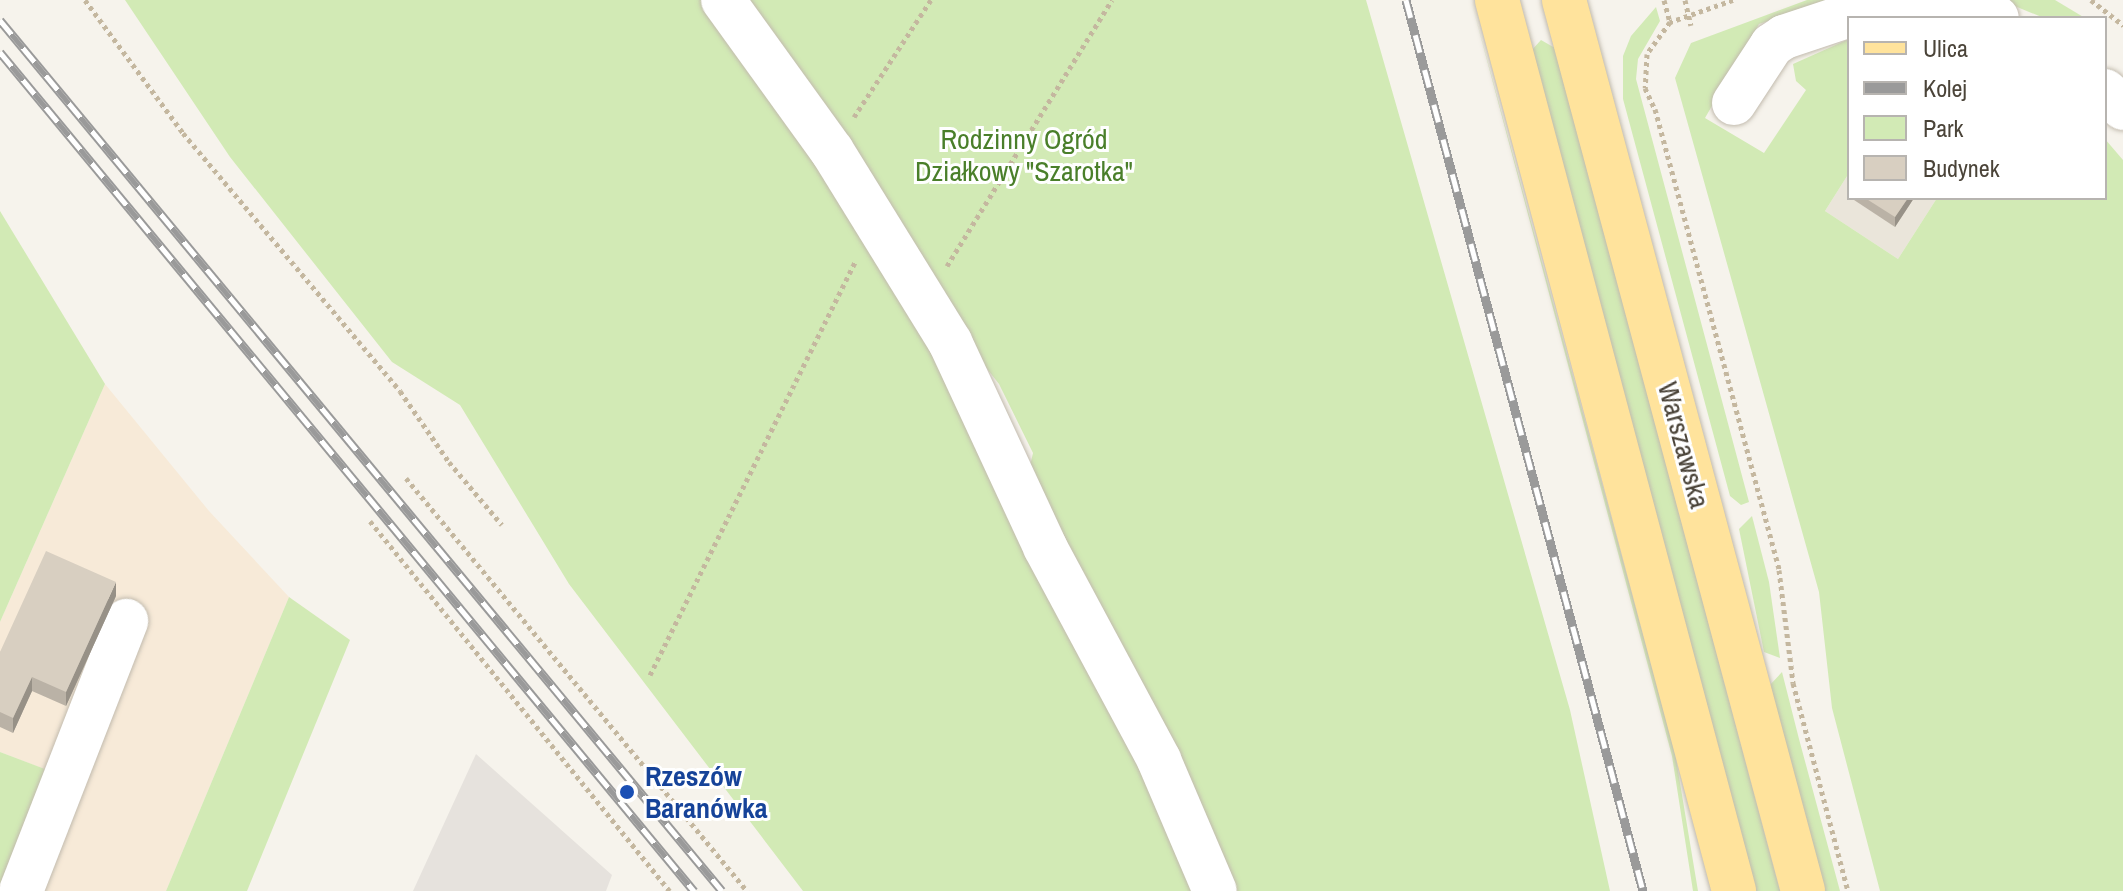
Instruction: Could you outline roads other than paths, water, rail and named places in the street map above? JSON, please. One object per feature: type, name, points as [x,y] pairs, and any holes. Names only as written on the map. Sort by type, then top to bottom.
[{"type":"main road","points":[[1497,0],[1734,891]]},
{"type":"main road","name":"Warszawska","points":[[1562,2],[1803,891]]},
{"type":"lane","points":[[723,0],[832,151],[950,342],[1071,599],[1159,760],[1215,891]]},
{"type":"lane","points":[[1734,103],[1772,45],[1784,37],[1868,9],[1949,7],[1988,16]]},
{"type":"lane","points":[[2107,93],[2123,108]]},
{"type":"lane","points":[[21,891],[126,621]]},
{"type":"railway","points":[[1406,0],[1643,891]]},
{"type":"railway","points":[[0,20],[722,891]]},
{"type":"railway","points":[[0,52],[694,891]]},
{"type":"place","name":"Rzeszów Baranówka","points":[[627,792]]},
{"type":"park label","name":"Rodzinny Ogród Działkowy \"Szarotka\"","points":[[1024,155]]}]
